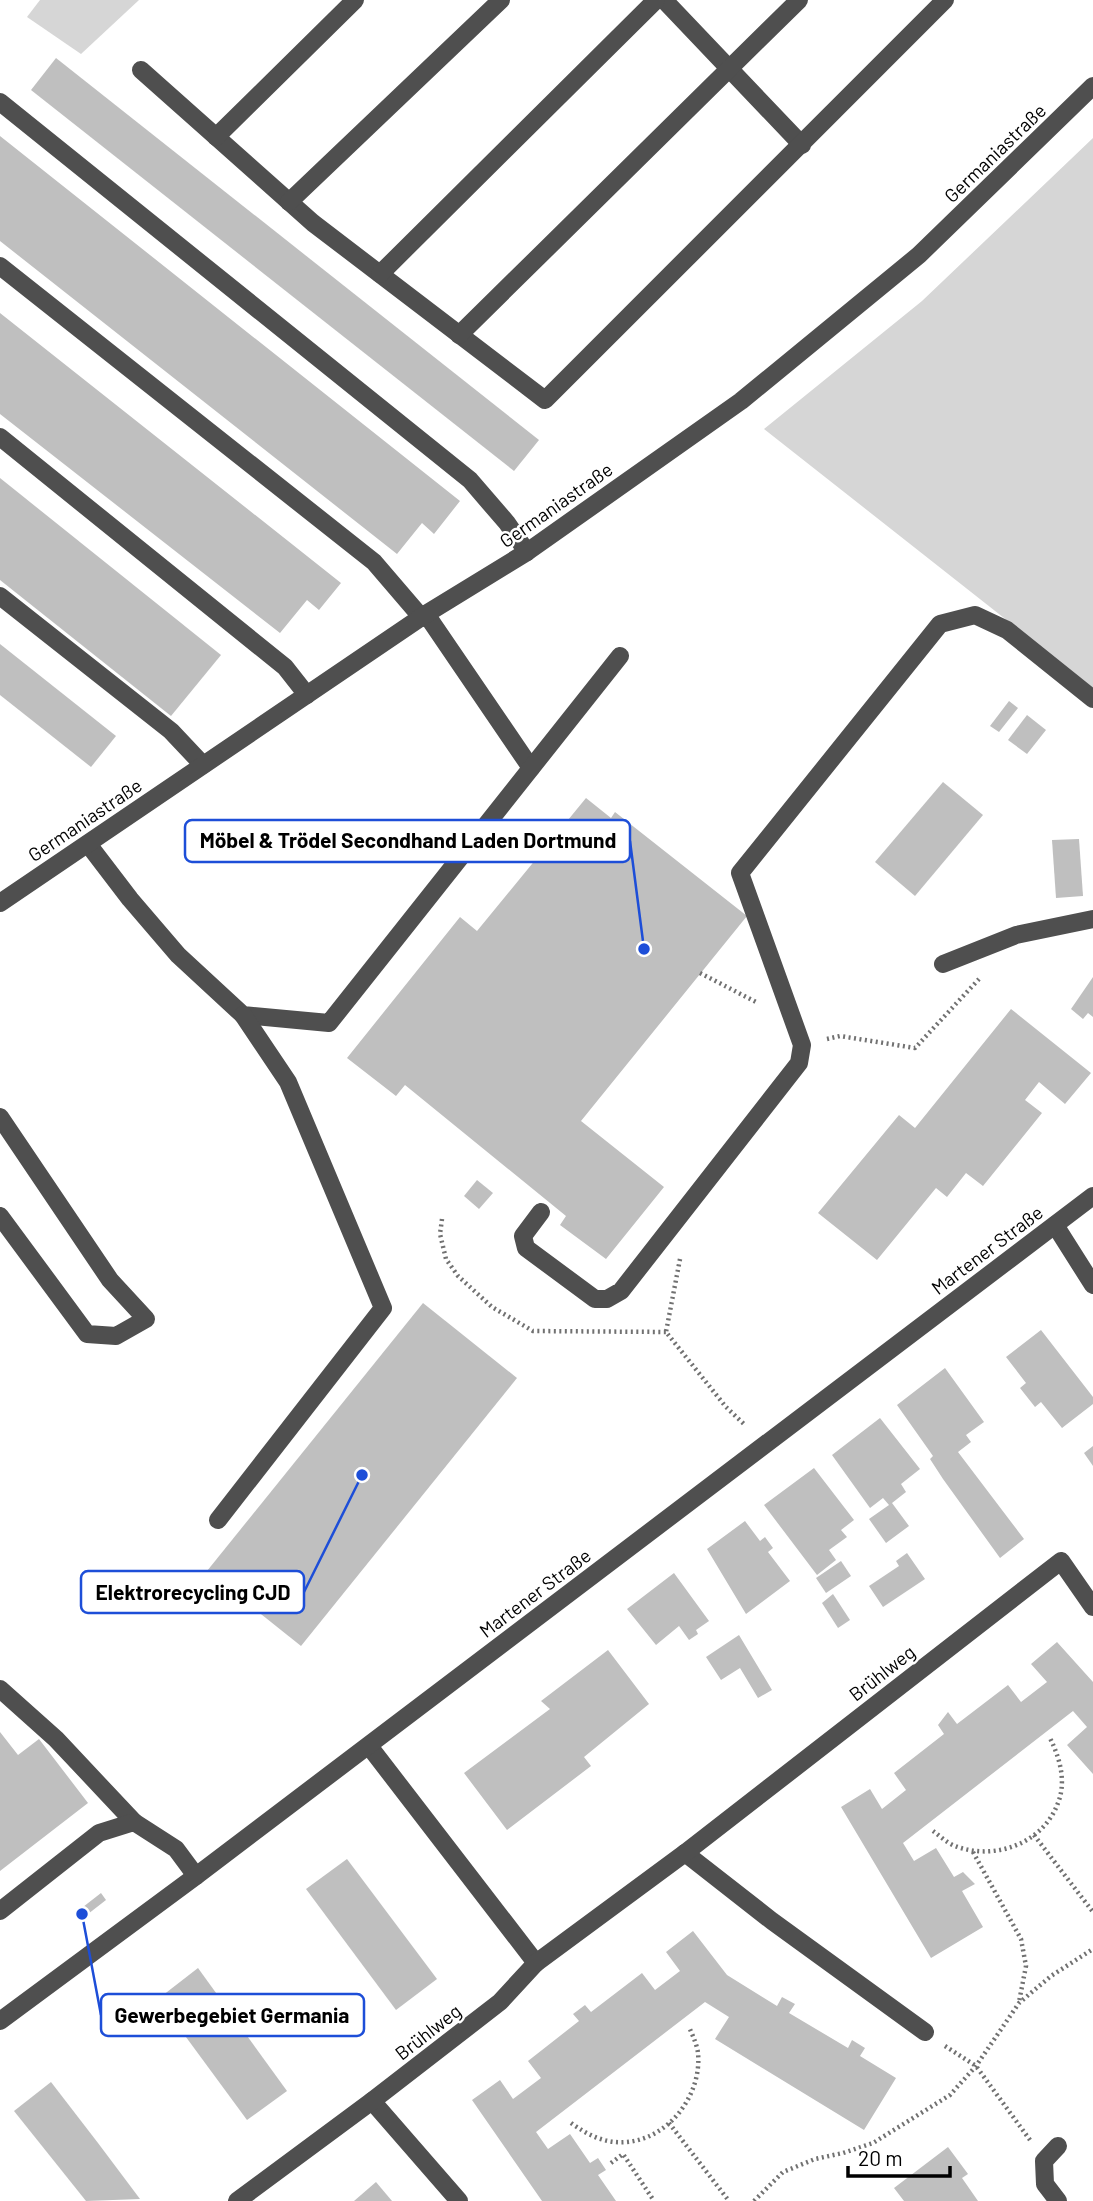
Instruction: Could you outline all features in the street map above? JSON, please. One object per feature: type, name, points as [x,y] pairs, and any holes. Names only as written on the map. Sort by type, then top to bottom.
[{"type":"street","points":[[216,137],[355,0]]},
{"type":"street","points":[[289,202],[501,0]]},
{"type":"street","points":[[380,274],[656,0]]},
{"type":"street","points":[[664,0],[802,145]]},
{"type":"street","points":[[459,335],[799,0]]},
{"type":"street","points":[[141,71],[289,202],[545,400],[946,0]]},
{"type":"street","name":"Germaniastraße","points":[[0,903],[424,616],[527,552],[741,401],[919,255],[1093,86]]},
{"type":"street","points":[[0,102],[470,480],[507,523],[527,552]]},
{"type":"street","points":[[0,266],[374,562],[424,616],[531,768]]},
{"type":"street","points":[[0,437],[285,667],[307,695]]},
{"type":"street","points":[[0,596],[171,731],[204,765]]},
{"type":"street","points":[[541,1212],[523,1236],[526,1248],[595,1299],[607,1299],[621,1291],[799,1063],[802,1045],[740,873],[940,624],[975,615],[1007,630],[1093,699]]},
{"type":"street","points":[[243,1015],[329,1023],[620,656]]},
{"type":"street","points":[[88,844],[178,955],[243,1015],[288,1082],[383,1308],[218,1520]]},
{"type":"street","points":[[943,964],[1016,935],[1093,919]]},
{"type":"street","points":[[0,1117],[110,1280],[146,1319],[116,1336],[87,1334],[0,1216]]},
{"type":"street","name":"Martener Straße","points":[[0,2021],[197,1876],[1093,1196]]},
{"type":"street","points":[[1055,1225],[1093,1285]]},
{"type":"street","name":"Brühlweg","points":[[237,2201],[373,2101],[500,2002],[536,1963],[685,1853],[1062,1561],[1093,1607]]},
{"type":"street","points":[[0,1689],[56,1739],[134,1822],[177,1849],[197,1876]]},
{"type":"street","points":[[369,1746],[536,1963]]},
{"type":"street","points":[[0,1910],[99,1833],[134,1822]]},
{"type":"street","points":[[685,1853],[772,1921],[925,2032]]},
{"type":"street","points":[[373,2101],[459,2201]]},
{"type":"street","points":[[1058,2146],[1044,2161],[1045,2184],[1058,2201]]},
{"type":"path","points":[[802,1045],[840,1036],[915,1048],[988,970]]},
{"type":"path","points":[[700,973],[794,1022]]},
{"type":"path","points":[[442,1219],[440,1234],[446,1259],[458,1276],[492,1307],[533,1331],[666,1332]]},
{"type":"path","points":[[682,1251],[666,1332],[726,1407],[766,1443]]},
{"type":"path","points":[[933,1831],[952,1845],[974,1852],[999,1851],[1019,1845],[1034,1835],[1059,1803],[1062,1779],[1060,1757],[1049,1736]]},
{"type":"path","points":[[1034,1835],[1093,1912]]},
{"type":"path","points":[[974,1852],[1021,1939],[1026,1966],[1019,2003]]},
{"type":"path","points":[[754,2201],[783,2172],[815,2159],[863,2146],[950,2095],[976,2066],[1019,2003],[1051,1976],[1093,1949]]},
{"type":"path","points":[[571,2123],[584,2133],[602,2140],[627,2142],[649,2136],[669,2123],[684,2108],[694,2089],[698,2050],[690,2027]]},
{"type":"path","points":[[925,2032],[976,2066],[1044,2161]]},
{"type":"path","points":[[669,2123],[729,2201]]},
{"type":"path","points":[[611,2163],[623,2154],[654,2201]]},
{"type":"shaded area","points":[[40,0],[139,0],[81,54],[27,17]]},
{"type":"shaded area","points":[[1093,138],[1093,688],[764,429],[922,301]]},
{"type":"building","points":[[56,58],[539,440],[514,471],[31,90]]},
{"type":"building","points":[[0,136],[460,501],[434,534],[422,523],[397,554],[0,241]]},
{"type":"building","points":[[0,313],[341,583],[319,610],[307,600],[280,633],[0,414]]},
{"type":"building","points":[[0,478],[221,655],[171,716],[0,580]]},
{"type":"building","points":[[0,644],[116,736],[91,767],[0,695]]},
{"type":"building","points":[[1009,701],[1018,708],[999,732],[990,726]]},
{"type":"building","points":[[1027,715],[1046,730],[1027,754],[1008,740]]},
{"type":"building","points":[[943,782],[983,815],[915,896],[875,862]]},
{"type":"building","points":[[586,798],[611,818],[615,812],[747,916],[581,1121],[664,1187],[606,1259],[560,1225],[566,1216],[405,1085],[396,1096],[347,1058],[460,917],[477,931]]},
{"type":"building","points":[[1079,839],[1083,896],[1056,898],[1052,840]]},
{"type":"building","points":[[1093,977],[1093,1017],[1088,1013],[1083,1019],[1071,1009]]},
{"type":"building","points":[[1011,1009],[1091,1073],[1065,1104],[1039,1082],[1025,1100],[1042,1113],[983,1186],[966,1173],[947,1197],[936,1188],[877,1260],[818,1213],[899,1115],[915,1128]]},
{"type":"building","points":[[477,1180],[493,1193],[479,1209],[464,1196]]},
{"type":"building","points":[[423,1303],[517,1378],[301,1646],[207,1571]]},
{"type":"building","points":[[1041,1330],[1093,1397],[1093,1404],[1062,1428],[1041,1402],[1035,1407],[1020,1388],[1026,1383],[1006,1357]]},
{"type":"building","points":[[945,1368],[984,1422],[966,1435],[971,1442],[958,1452],[1024,1539],[1000,1558],[943,1479],[930,1459],[933,1456],[897,1405]]},
{"type":"building","points":[[880,1418],[920,1469],[901,1484],[906,1492],[892,1503],[909,1526],[886,1543],[869,1519],[889,1505],[883,1498],[870,1508],[832,1455]]},
{"type":"building","points":[[1093,1446],[1093,1466],[1084,1453]]},
{"type":"building","points":[[814,1468],[854,1520],[841,1530],[847,1537],[829,1550],[836,1560],[817,1575],[764,1505]]},
{"type":"building","points":[[745,1521],[760,1541],[765,1537],[773,1548],[768,1552],[790,1581],[746,1614],[707,1549]]},
{"type":"building","points":[[907,1553],[925,1579],[883,1607],[869,1586],[899,1566],[896,1561]]},
{"type":"building","points":[[841,1561],[851,1576],[826,1593],[816,1578]]},
{"type":"building","points":[[674,1573],[709,1621],[696,1630],[698,1634],[689,1640],[679,1626],[656,1645],[627,1609]]},
{"type":"building","points":[[833,1594],[850,1620],[838,1628],[822,1603]]},
{"type":"building","points":[[739,1635],[772,1690],[758,1698],[740,1668],[721,1680],[706,1657]]},
{"type":"building","points":[[1057,1642],[1093,1682],[1093,1774],[1067,1745],[1087,1727],[1073,1711],[903,1843],[914,1861],[936,1848],[954,1877],[963,1872],[975,1884],[962,1891],[983,1927],[931,1958],[841,1807],[870,1789],[882,1809],[906,1790],[894,1773],[944,1734],[938,1725],[948,1712],[957,1724],[1008,1685],[1021,1702],[1047,1682],[1031,1664]]},
{"type":"building","points":[[608,1650],[649,1704],[584,1757],[591,1766],[507,1830],[464,1773],[550,1709],[541,1701]]},
{"type":"building","points":[[0,1732],[18,1755],[39,1739],[88,1803],[0,1871]]},
{"type":"building","points":[[347,1859],[437,1979],[396,2010],[306,1889]]},
{"type":"building","points":[[101,1893],[106,1900],[88,1914],[83,1907]]},
{"type":"building","points":[[693,1931],[727,1975],[777,2006],[782,1997],[795,2004],[789,2013],[848,2048],[852,2040],[865,2048],[860,2056],[896,2078],[864,2130],[715,2039],[729,2017],[705,2002],[536,2132],[548,2149],[570,2134],[590,2163],[598,2158],[606,2170],[598,2175],[616,2201],[542,2201],[472,2100],[500,2080],[513,2099],[541,2078],[528,2061],[579,2021],[573,2014],[585,2005],[591,2012],[642,1973],[655,1990],[680,1971],[666,1952]]},
{"type":"building","points":[[198,1968],[287,2091],[247,2120],[158,1999]]},
{"type":"building","points":[[51,2082],[140,2199],[86,2201],[14,2111]]},
{"type":"building","points":[[948,2147],[968,2174],[962,2178],[978,2201],[904,2201],[894,2188]]},
{"type":"building","points":[[376,2182],[392,2201],[354,2201]]},
{"type":"place","name":"Möbel & Trödel Secondhand Laden Dortmund","points":[[644,949]]},
{"type":"place","name":"Elektrorecycling CJD","points":[[362,1475]]},
{"type":"place","name":"Gewerbegebiet Germania","points":[[82,1914]]}]
